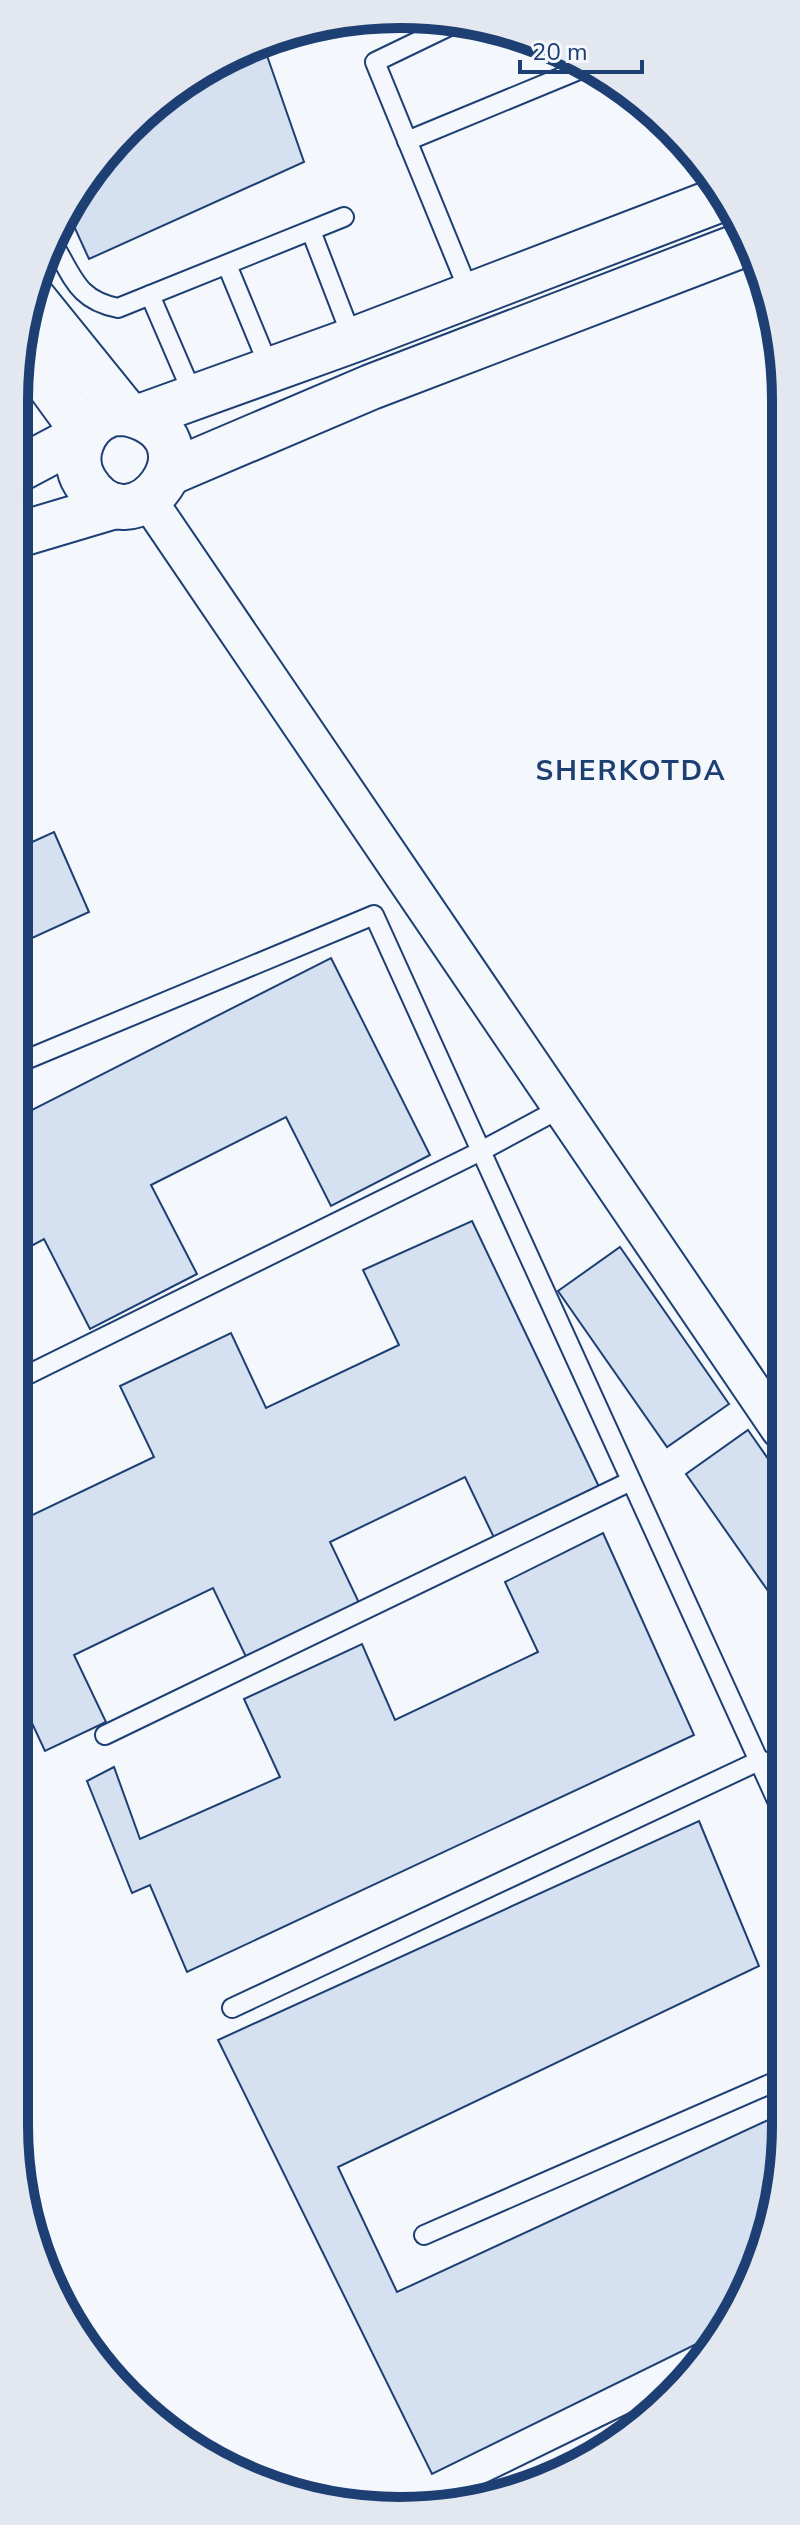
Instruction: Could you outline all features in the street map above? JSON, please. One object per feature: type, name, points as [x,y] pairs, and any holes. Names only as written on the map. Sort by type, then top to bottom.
[{"type":"main road","points":[[144,493],[99,499],[91,492],[82,478],[78,449],[94,423],[109,415],[134,414],[194,397],[353,340],[714,202]]},
{"type":"main road","points":[[28,532],[144,493],[371,387],[739,246]]},
{"type":"main road","points":[[40,306],[134,414],[156,425],[165,436],[170,451],[144,493]]},
{"type":"main road","points":[[30,359],[85,434]]},
{"type":"main road","points":[[28,464],[85,434]]},
{"type":"street","points":[[144,493],[772,1418]]},
{"type":"lane","points":[[441,30],[375,62],[470,294]]},
{"type":"lane","points":[[407,141],[575,72]]},
{"type":"lane","points":[[58,253],[82,293],[100,304],[118,308],[344,217]]},
{"type":"lane","points":[[311,231],[353,340]]},
{"type":"lane","points":[[227,265],[270,369]]},
{"type":"lane","points":[[150,295],[194,397]]},
{"type":"lane","points":[[28,1059],[374,915],[772,1788]]},
{"type":"lane","points":[[28,1375],[481,1151],[561,1108]]},
{"type":"lane","points":[[105,1735],[631,1481]]},
{"type":"lane","points":[[232,2008],[761,1760]]},
{"type":"lane","points":[[424,2235],[772,2083]]},
{"type":"building","points":[[266,53],[304,162],[89,259],[73,223],[120,155],[155,120],[193,91],[235,66]]},
{"type":"building","points":[[54,832],[89,912],[28,940],[28,844]]},
{"type":"building","points":[[331,958],[430,1155],[331,1206],[286,1117],[151,1185],[197,1274],[90,1329],[44,1239],[28,1248],[28,1112]]},
{"type":"building","points":[[472,1221],[602,1493],[497,1544],[465,1477],[330,1542],[362,1609],[249,1663],[213,1588],[74,1655],[106,1722],[45,1751],[28,1715],[28,1517],[154,1457],[120,1386],[231,1333],[266,1408],[399,1345],[363,1270]]},
{"type":"building","points":[[620,1247],[729,1404],[667,1447],[558,1291]]},
{"type":"building","points":[[748,1430],[772,1464],[772,1597],[686,1474]]},
{"type":"building","points":[[603,1533],[694,1735],[187,1972],[150,1885],[132,1893],[87,1781],[114,1767],[140,1839],[280,1777],[244,1699],[362,1644],[395,1720],[538,1652],[505,1582]]},
{"type":"building","points":[[699,1821],[759,1966],[338,2167],[397,2292],[772,2118],[765,2198],[752,2245],[734,2290],[702,2341],[432,2474],[218,2040]]},
{"type":"district","name":"SHERKOTDA","points":[[631,770]]}]
